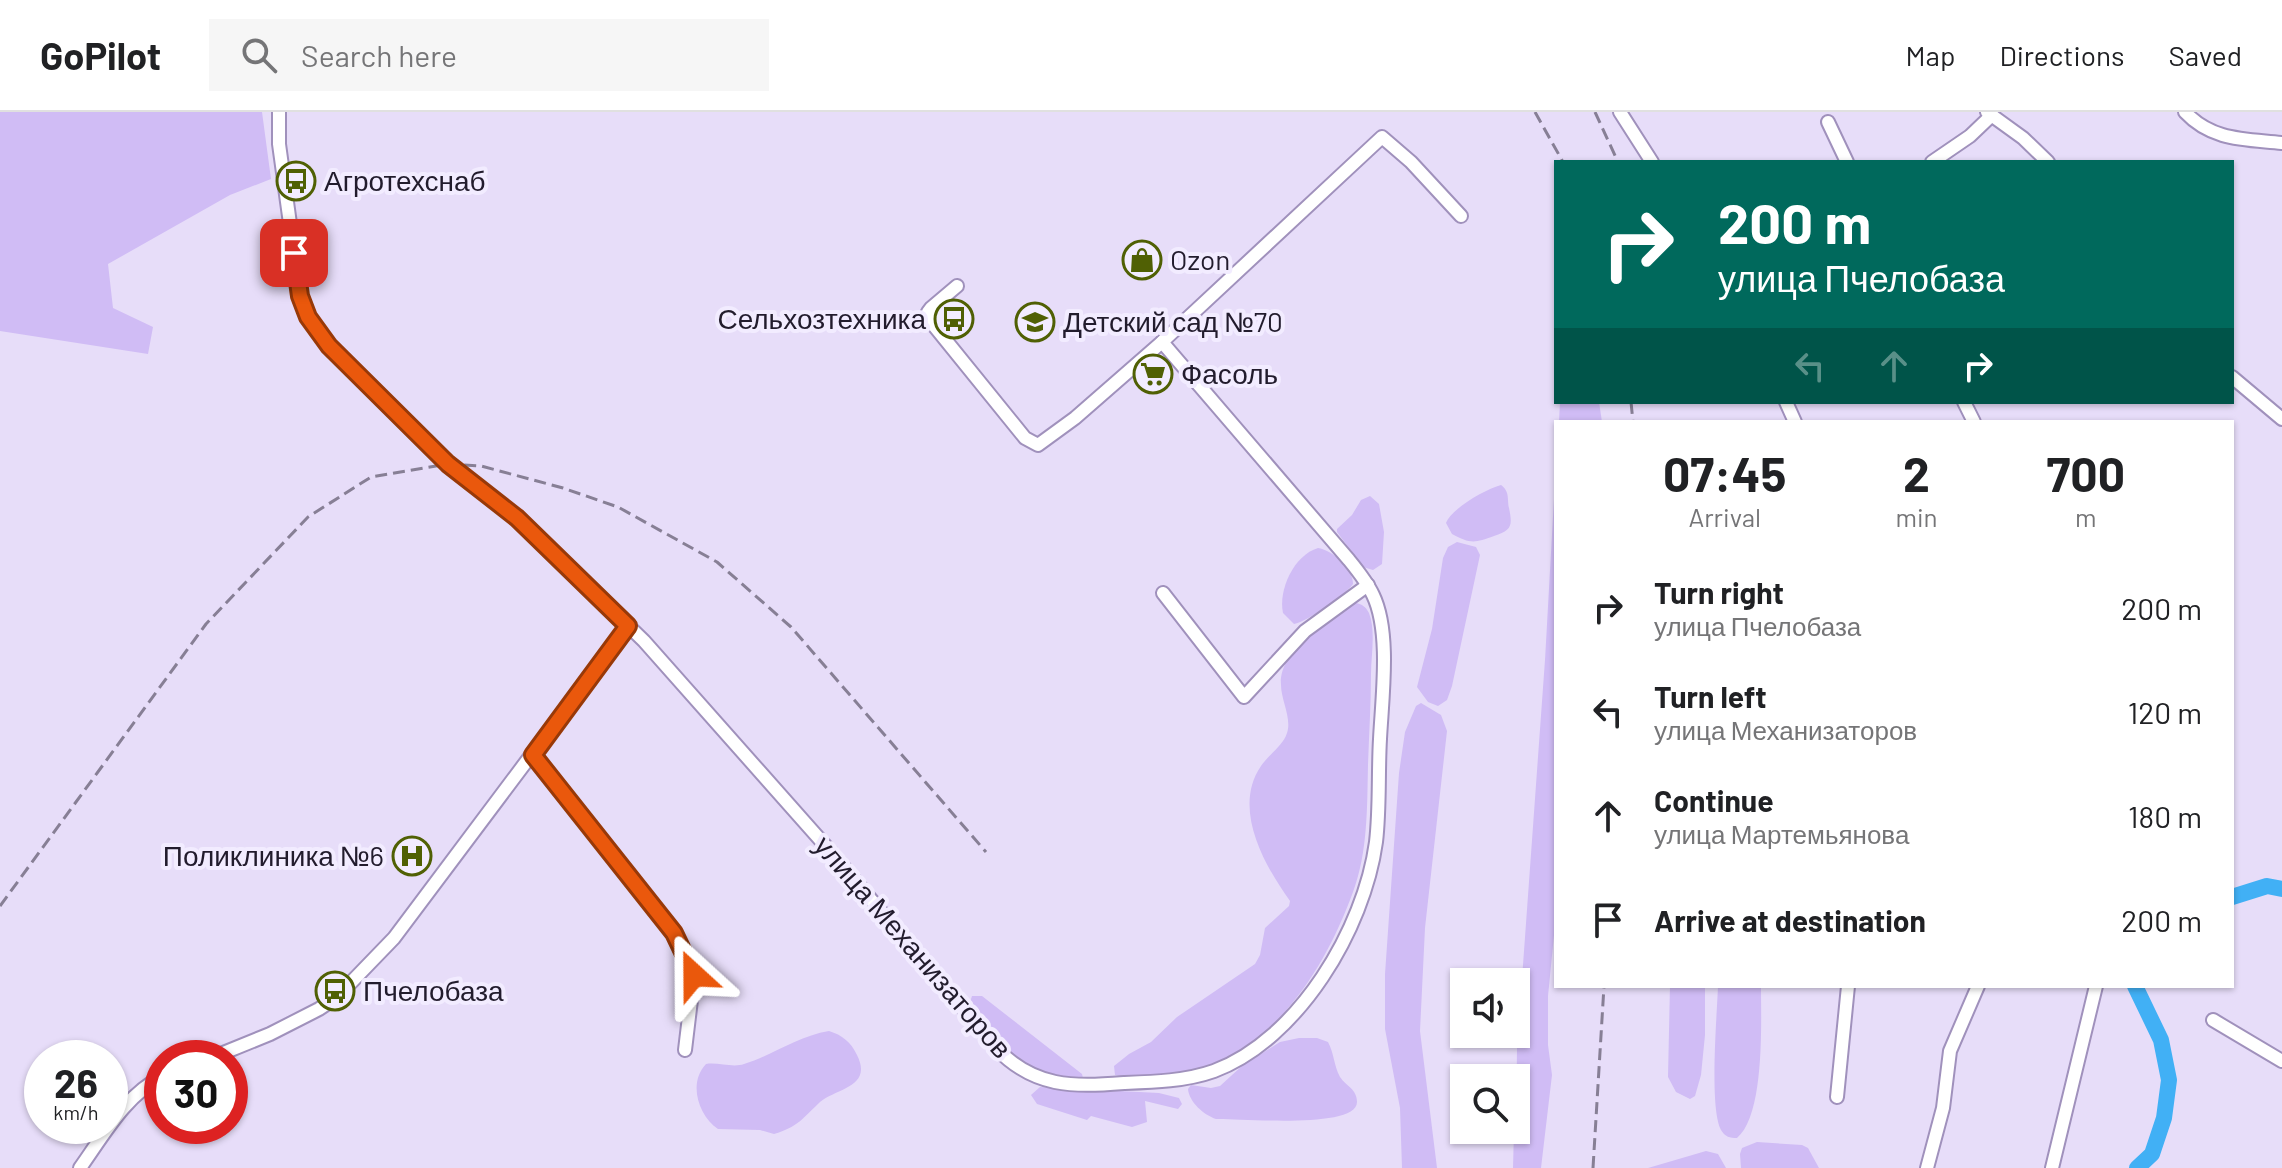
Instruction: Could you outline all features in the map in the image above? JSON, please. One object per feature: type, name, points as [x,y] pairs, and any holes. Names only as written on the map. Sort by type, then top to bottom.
[{"type":"street","name":"улица Механизаторов","points":[[279,112],[279,144],[300,296],[308,317],[329,346],[448,464],[517,518],[628,626],[831,852],[1006,1058],[1031,1075],[1053,1083],[1098,1085],[1190,1077],[1218,1070],[1271,1037],[1290,1020],[1320,982],[1357,907],[1376,841],[1382,647],[1379,613],[1368,585]]},
{"type":"street","points":[[1620,112],[1651,160]]},
{"type":"street","points":[[2185,112],[2208,131],[2221,136],[2282,143]]},
{"type":"street","points":[[1935,160],[1970,136],[1989,113],[2046,160]]},
{"type":"street","points":[[1828,122],[1846,160]]},
{"type":"street","points":[[957,286],[931,308],[928,317],[950,348],[1032,444],[1038,445],[1162,342],[1382,137],[1411,162],[1461,216]]},
{"type":"street","points":[[1162,342],[1368,585],[1305,631],[1244,697],[1163,593]]},
{"type":"street","points":[[2234,379],[2282,419]]},
{"type":"street","points":[[248,1043],[337,997],[394,938],[628,626]]},
{"type":"street","points":[[533,755],[674,933],[694,975],[685,1050]]},
{"type":"street","points":[[1837,1097],[1848,988]]},
{"type":"street","points":[[1927,1168],[1943,1108],[1950,1051],[1977,988]]},
{"type":"street","points":[[2052,1168],[2096,988]]},
{"type":"street","points":[[2213,1020],[2282,1061]]},
{"type":"street","points":[[80,1168],[144,1087]]},
{"type":"shaded area","points":[[0,112],[262,112],[271,179],[230,195],[108,264],[113,308],[153,327],[148,354],[0,331]]},
{"type":"shaded area","points":[[1560,404],[1599,404],[1602,420],[1559,420]]},
{"type":"shaded area","points":[[1501,485],[1508,495],[1511,520],[1507,530],[1477,541],[1468,541],[1452,534],[1446,523],[1455,511]]},
{"type":"shaded area","points":[[1370,496],[1379,504],[1384,532],[1382,564],[1373,570],[1363,567],[1337,532],[1361,500]]},
{"type":"shaded area","points":[[1554,499],[1554,935],[1548,996],[1548,1045],[1552,1075],[1541,1168],[1513,1168],[1514,1144],[1530,1144],[1530,1064],[1517,1064],[1517,1048],[1530,1048],[1530,968],[1523,968]]},
{"type":"shaded area","points":[[1457,542],[1476,547],[1480,555],[1452,686],[1447,700],[1438,706],[1428,702],[1417,687],[1432,629],[1443,558],[1448,547]]},
{"type":"shaded area","points":[[1318,548],[1341,561],[1350,572],[1353,584],[1325,607],[1294,624],[1283,613],[1286,584],[1302,558]]},
{"type":"shaded area","points":[[1356,603],[1364,606],[1369,613],[1373,635],[1366,829],[1358,877],[1334,937],[1296,999],[1243,1049],[1215,1063],[1187,1071],[1126,1077],[1115,1075],[1114,1066],[1129,1054],[1151,1042],[1177,1017],[1255,964],[1260,955],[1265,928],[1289,906],[1290,901],[1270,871],[1255,836],[1250,800],[1253,782],[1261,766],[1287,733],[1288,721],[1281,685],[1282,672],[1288,659],[1319,625]]},
{"type":"shaded area","points":[[1421,703],[1441,715],[1447,731],[1425,928],[1420,1031],[1437,1168],[1402,1168],[1400,1108],[1385,1029],[1385,974],[1399,773],[1405,732],[1416,706]]},
{"type":"shaded area","points":[[1670,988],[1705,988],[1705,1035],[1701,1075],[1695,1096],[1690,1099],[1676,1092],[1668,1077]]},
{"type":"shaded area","points":[[1718,988],[1761,988],[1757,1089],[1753,1110],[1737,1138],[1724,1134],[1717,1119],[1715,1061]]},
{"type":"shaded area","points":[[972,996],[982,996],[1082,1074],[1083,1078],[1071,1080],[1024,1066],[996,1042],[980,1022],[970,1002]]},
{"type":"shaded area","points":[[829,1031],[852,1046],[861,1066],[860,1074],[851,1085],[820,1102],[795,1125],[774,1134],[760,1130],[718,1129],[705,1116],[698,1098],[697,1080],[706,1064],[744,1064]]},
{"type":"shaded area","points":[[1317,1038],[1328,1042],[1340,1077],[1357,1098],[1352,1111],[1338,1116],[1294,1121],[1216,1119],[1202,1111],[1191,1099],[1188,1089],[1191,1085],[1220,1086],[1243,1065],[1280,1042]]},
{"type":"shaded area","points":[[1040,1087],[1159,1093],[1179,1098],[1182,1104],[1178,1109],[1145,1101],[1147,1122],[1132,1127],[1091,1116],[1087,1120],[1037,1104],[1031,1095]]},
{"type":"shaded area","points":[[1757,1142],[1802,1145],[1808,1148],[1819,1168],[1741,1168],[1742,1148]]},
{"type":"shaded area","points":[[1706,1151],[1718,1154],[1726,1168],[1648,1168]]},
{"type":"waterway","points":[[2234,896],[2267,886],[2282,889]]},
{"type":"waterway","points":[[2136,988],[2161,1040],[2169,1080],[2164,1118],[2152,1154],[2137,1168]]},
{"type":"railway","points":[[1535,112],[1562,160]]},
{"type":"railway","points":[[1595,112],[1617,160]]},
{"type":"railway","points":[[1631,404],[1633,420]]},
{"type":"railway","points":[[0,906],[206,624],[308,517],[371,477],[448,464],[481,466],[563,488],[618,507],[717,562],[791,627],[986,852]]},
{"type":"railway","points":[[1593,1168],[1604,988]]},
{"type":"place","name":"Агротехснаб","points":[[296,181]]},
{"type":"place","name":"Ozon","points":[[1142,260]]},
{"type":"place","name":"Сельхозтехника","points":[[954,319]]},
{"type":"place","name":"Детский сад №70","points":[[1035,322]]},
{"type":"place","name":"Фасоль","points":[[1153,374]]},
{"type":"place","name":"Поликлиника №6","points":[[412,856]]},
{"type":"place","name":"Пчелобаза","points":[[335,991]]},
{"type":"route","points":[[294,253],[300,296],[308,317],[329,346],[448,464],[517,518],[628,626],[533,755],[674,933],[694,975]]}]
